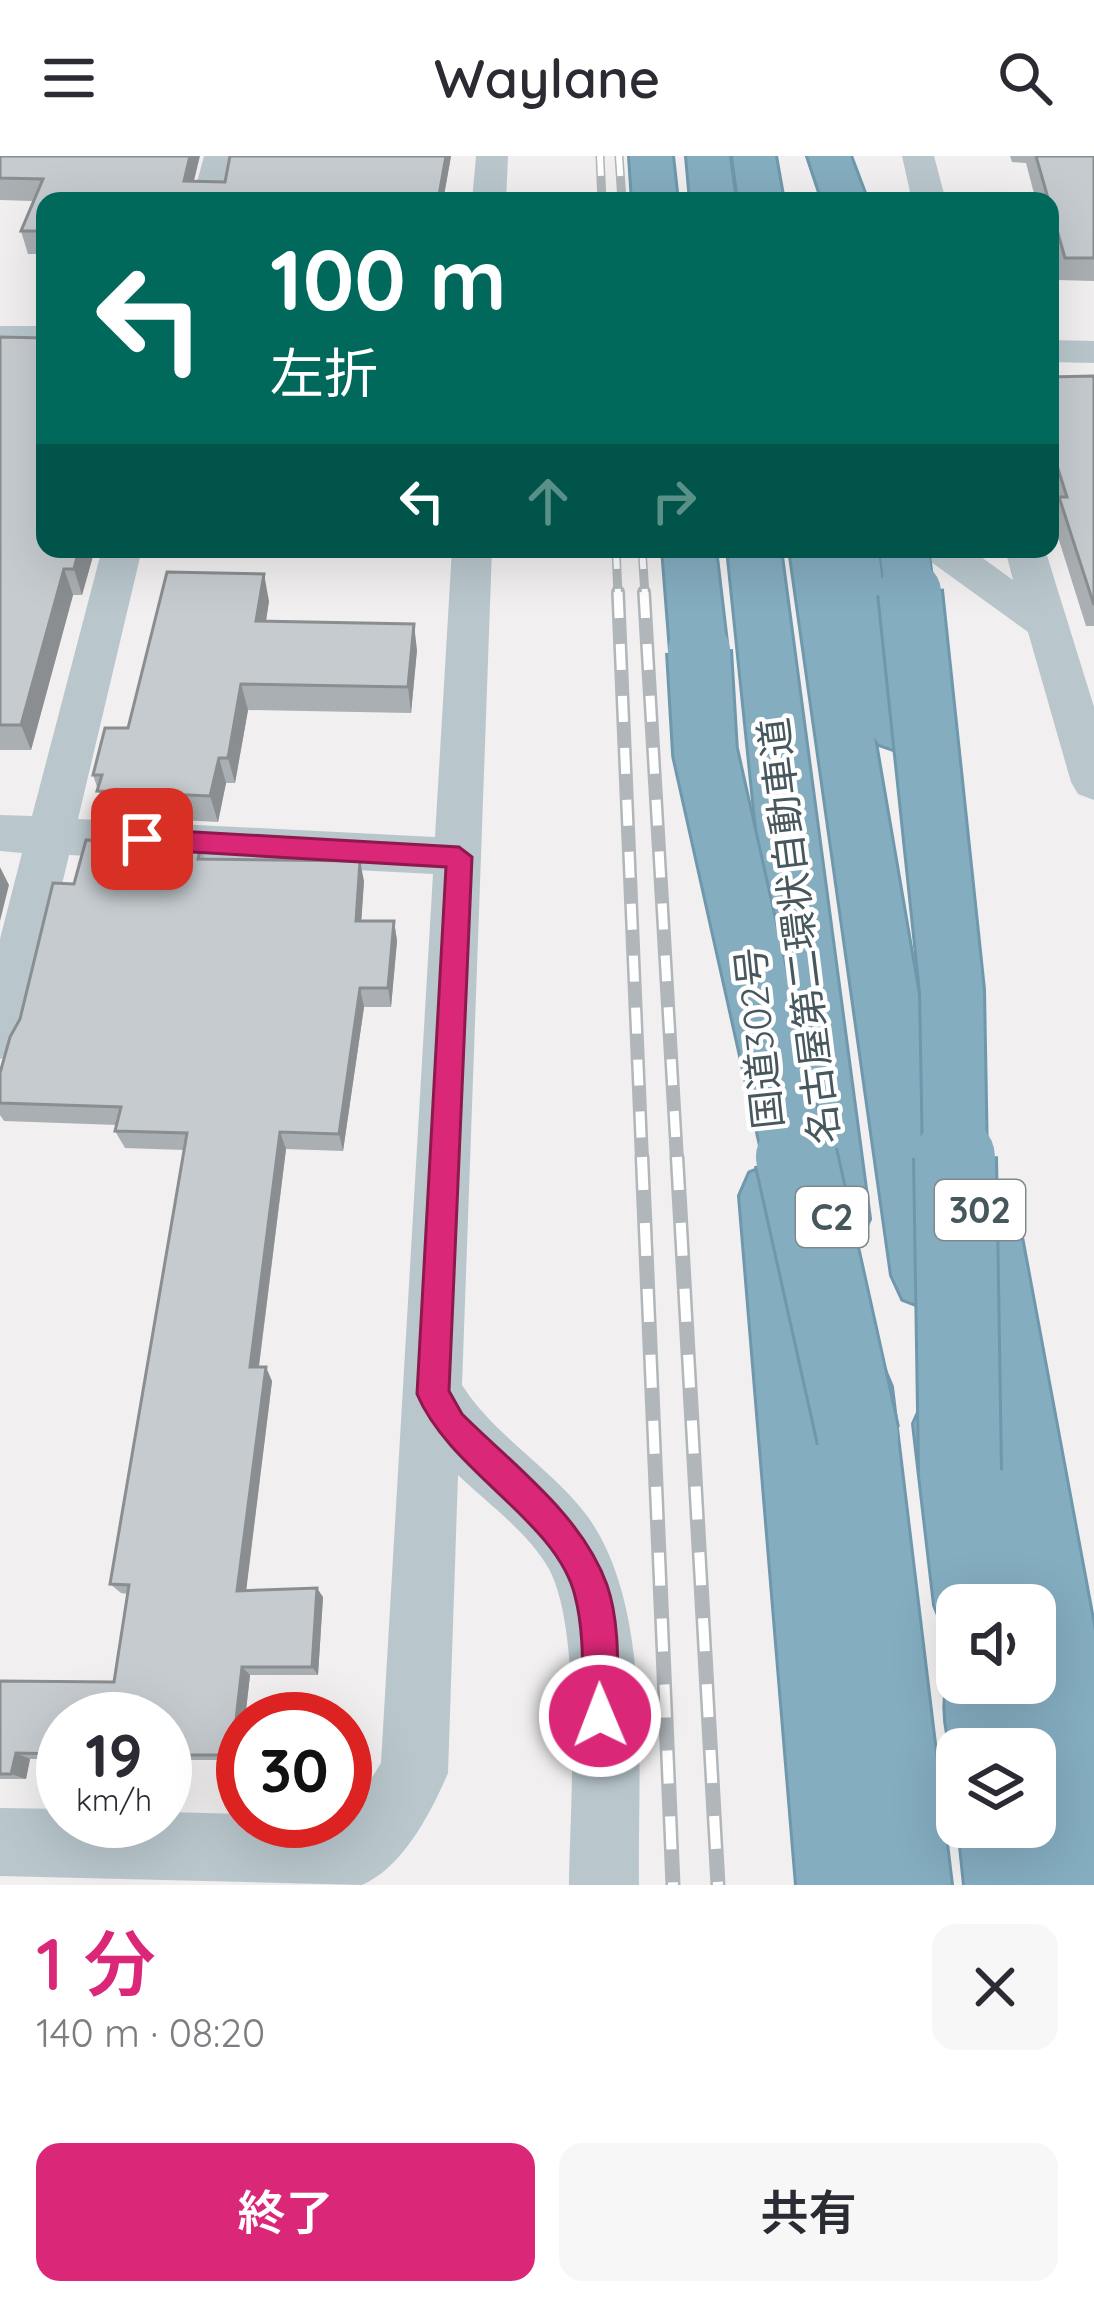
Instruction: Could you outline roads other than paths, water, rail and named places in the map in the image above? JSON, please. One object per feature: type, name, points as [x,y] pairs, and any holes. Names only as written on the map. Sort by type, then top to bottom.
[{"type":"highway","points":[[651,156],[655,192]]},
{"type":"highway","points":[[674,156],[677,192]]},
{"type":"highway","points":[[708,156],[712,192]]},
{"type":"highway","points":[[754,156],[760,192]]},
{"type":"highway","points":[[799,156],[805,192]]},
{"type":"highway","points":[[829,156],[845,192]]},
{"type":"highway","points":[[845,156],[848,192]]},
{"type":"highway","points":[[690,558],[705,752],[828,1436],[800,1885]]},
{"type":"highway","name":"国道302号","points":[[712,558],[828,1436],[842,1885]]},
{"type":"highway","name":"名古屋第二環状自動車道","points":[[755,558],[828,1436],[906,1885]]},
{"type":"highway","name":"名古屋第二環状自動車道","points":[[817,558],[960,1471],[973,1584]]},
{"type":"highway","name":"302","points":[[871,558],[1094,1871]]},
{"type":"highway","points":[[905,558],[920,656],[952,991],[960,1471]]},
{"type":"highway","points":[[992,1281],[1094,1712]]},
{"type":"highway","points":[[1006,1848],[1010,1885]]},
{"type":"street","points":[[211,192],[220,156]]},
{"type":"street","points":[[490,192],[492,156]]},
{"type":"street","points":[[918,156],[927,192]]},
{"type":"street","points":[[0,337],[36,337]]},
{"type":"street","points":[[1059,351],[1094,352]]},
{"type":"street","points":[[0,1037],[120,558]]},
{"type":"street","points":[[0,1842],[361,1851],[414,1773],[472,558]]},
{"type":"street","points":[[954,558],[1048,625]]},
{"type":"street","points":[[1028,558],[1094,782]]},
{"type":"street","points":[[0,832],[459,857]]},
{"type":"street","points":[[433,1394],[451,1426],[568,1543],[591,1589],[598,1632],[604,1885]]},
{"type":"railway","points":[[600,156],[602,192]]},
{"type":"railway","points":[[619,156],[621,192]]},
{"type":"railway","points":[[616,558],[618,595]]},
{"type":"railway","points":[[643,558],[645,595]]},
{"type":"railway","points":[[618,592],[642,1160]]},
{"type":"railway","points":[[644,592],[677,1160]]},
{"type":"railway","points":[[642,1157],[673,1885]]},
{"type":"railway","points":[[677,1157],[718,1885]]}]
